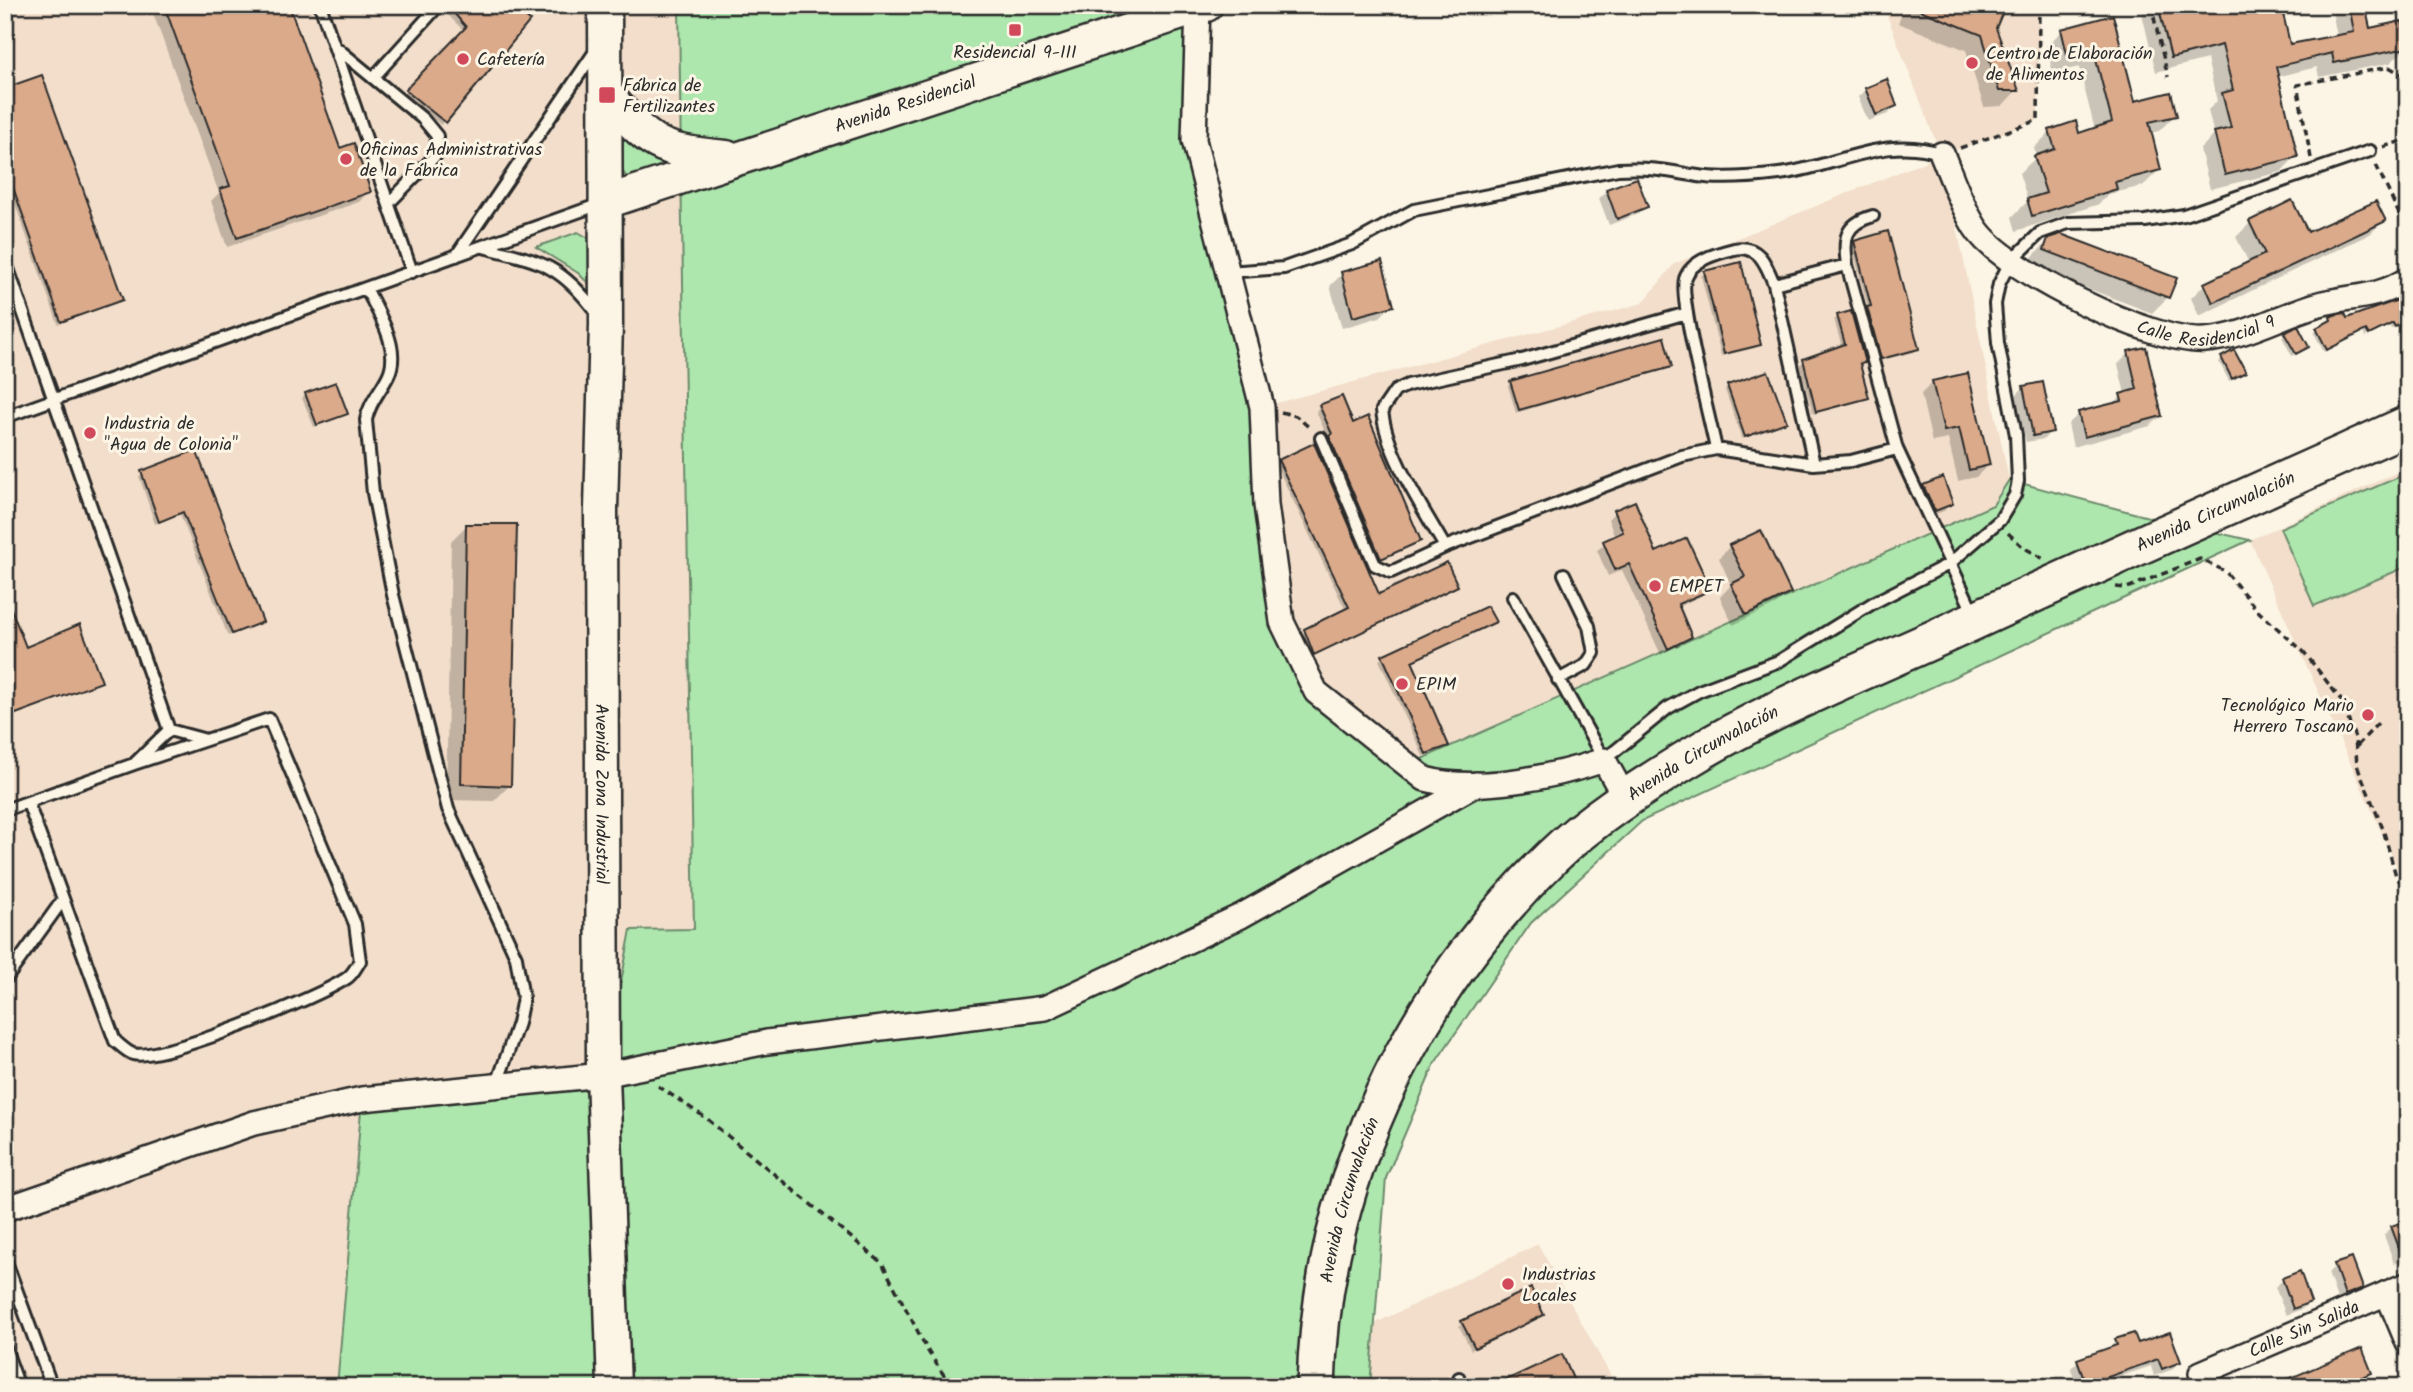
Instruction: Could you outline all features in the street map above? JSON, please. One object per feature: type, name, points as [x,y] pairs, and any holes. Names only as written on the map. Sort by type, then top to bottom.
[{"type":"highway","name":"Avenida Circunvalación","points":[[1316,1387],[1324,1303],[1349,1184],[1376,1107],[1408,1043],[1456,967],[1509,903],[1554,855],[1626,800],[1686,760],[1745,728],[1977,619],[2408,425]]},
{"type":"main road","name":"Avenida Zona Industrial","points":[[604,5],[607,95],[606,324],[601,509],[603,1075],[614,1387]]},
{"type":"main road","name":"Avenida Residencial","points":[[606,202],[1201,6]]},
{"type":"main road","points":[[607,95],[652,141],[681,153],[737,158]]},
{"type":"street","points":[[1201,6],[1194,141],[1262,407],[1266,505],[1282,622],[1316,692],[1424,779],[1447,785],[1476,784],[1574,770],[1604,761],[1626,800]]},
{"type":"street","name":"Calle Residencial 9","points":[[1941,154],[1975,229],[2010,262],[2098,309],[2149,329],[2195,340],[2233,335],[2336,300],[2368,298],[2408,279]]},
{"type":"street","points":[[1406,823],[1423,800],[1424,779]]},
{"type":"street","points":[[5,1209],[254,1123],[362,1100],[603,1075],[767,1042],[1045,1008],[1241,916],[1476,784]]},
{"type":"street","points":[[2398,1288],[2408,1343]]},
{"type":"street","name":"Calle Sin Salida","points":[[2201,1373],[2398,1288]]},
{"type":"lane","points":[[320,5],[412,272]]},
{"type":"lane","points":[[373,78],[439,5]]},
{"type":"lane","points":[[456,256],[604,37]]},
{"type":"lane","points":[[337,48],[423,119],[436,136],[436,155],[389,203]]},
{"type":"lane","points":[[1227,272],[1284,268],[1352,244],[1414,210],[1618,169],[1651,167],[1700,176],[1746,177],[1780,174],[1894,147],[1921,147],[1941,154]]},
{"type":"lane","points":[[1513,597],[1604,761],[1668,708],[1699,691],[1779,661],[1895,590],[1949,564],[2000,520],[2015,495],[2018,481],[2016,435],[1995,321],[1999,284],[2010,262],[2040,233],[2055,225],[2184,215],[2370,151]]},
{"type":"lane","points":[[5,416],[606,202]]},
{"type":"lane","points":[[1873,216],[1851,225],[1845,233],[1847,265],[1897,449],[1977,619]]},
{"type":"lane","points":[[483,247],[534,259],[569,279],[606,324]]},
{"type":"lane","points":[[1716,449],[1687,313],[1685,278],[1691,269],[1726,251],[1742,248],[1755,251],[1763,259],[1774,284],[1814,464]]},
{"type":"lane","points":[[5,260],[169,730]]},
{"type":"lane","points":[[1774,284],[1847,265]]},
{"type":"lane","points":[[366,288],[386,328],[393,361],[389,374],[368,409],[366,420],[373,493],[393,595],[448,809],[516,957],[523,998],[518,1023],[497,1084]]},
{"type":"lane","points":[[1445,547],[1408,480],[1383,424],[1382,410],[1395,391],[1422,381],[1522,360],[1687,313]]},
{"type":"lane","points":[[1321,438],[1375,565],[1391,572],[1402,570],[1445,547],[1682,456],[1716,449],[1814,464],[1851,461],[1897,449]]},
{"type":"lane","points":[[1558,680],[1586,665],[1594,653],[1589,626],[1564,574]]},
{"type":"lane","points":[[5,810],[269,719],[355,924],[360,961],[350,976],[320,994],[195,1042],[153,1054],[133,1054],[116,1041],[28,803]]},
{"type":"lane","points":[[169,730],[206,740]]},
{"type":"lane","points":[[134,764],[169,730]]},
{"type":"lane","points":[[5,980],[62,901]]},
{"type":"lane","points":[[5,1259],[8,1278],[52,1387]]},
{"type":"lane","points":[[5,1348],[19,1387]]},
{"type":"path","points":[[1941,154],[2038,120],[2039,5]]},
{"type":"path","points":[[2151,5],[2168,77]]},
{"type":"path","points":[[2314,170],[2297,85],[2389,66],[2408,78]]},
{"type":"path","points":[[2408,93],[2400,101],[2408,130]]},
{"type":"path","points":[[2408,139],[2370,151],[2408,233]]},
{"type":"path","points":[[1262,407],[1296,416],[1321,438]]},
{"type":"path","points":[[2000,520],[2011,538],[2029,551],[2109,586],[2127,588],[2200,559],[2225,571],[2259,611],[2304,652],[2341,700],[2356,747],[2357,765],[2383,829],[2393,869],[2408,893]]},
{"type":"path","points":[[2356,747],[2378,723]]},
{"type":"path","points":[[656,1085],[706,1118],[882,1263],[929,1353],[952,1387]]},
{"type":"shaded area","points":[[5,5],[1198,5],[1194,140],[1262,407],[1643,303],[1674,264],[1941,155],[1883,5],[2039,5],[2038,120],[1942,155],[2009,480],[2009,509],[1045,1008],[362,1099],[337,1387],[5,1387]]},
{"type":"shaded area","name":"Tecnológico Mario Herrero Toscano","points":[[2408,467],[2408,891],[2250,540]]},
{"type":"shaded area","name":"Industrias Locales","points":[[1538,1244],[1617,1387],[1370,1387],[1374,1324]]},
{"type":"green space","points":[[679,5],[1196,5],[1194,140],[1262,407],[1275,566],[1316,692],[1408,765],[1993,505],[2009,480],[2156,519],[2250,540],[1642,821],[1531,923],[1435,1063],[1386,1178],[1370,1387],[337,1387],[362,1099],[603,1075],[631,930],[694,929],[681,165],[628,179],[621,169],[621,125],[681,163]]},
{"type":"green space","points":[[578,232],[592,240],[598,293],[578,273],[536,247]]},
{"type":"green space","points":[[2408,473],[2408,566],[2314,606],[2280,528]]},
{"type":"building","points":[[164,5],[289,5],[340,148],[354,143],[371,192],[237,238],[220,189],[230,186]]},
{"type":"building","points":[[447,5],[511,5],[530,21],[446,123],[405,90],[466,27]]},
{"type":"building","points":[[1995,5],[2004,9],[1996,28],[2019,91],[1999,91],[1982,35],[1910,6]]},
{"type":"building","points":[[2158,5],[2281,5],[2290,44],[2354,32],[2349,5],[2365,5],[2370,28],[2402,21],[2407,48],[2334,63],[2332,53],[2276,67],[2298,157],[2225,175],[2214,132],[2231,128],[2222,93],[2233,90],[2222,45],[2171,58]]},
{"type":"building","points":[[2113,15],[2135,101],[2171,92],[2177,116],[2149,122],[2161,170],[2115,182],[2117,189],[2032,216],[2027,199],[2046,193],[2034,156],[2055,149],[2049,130],[2076,121],[2079,133],[2112,122],[2094,52],[2068,58],[2061,29]]},
{"type":"building","points":[[42,75],[123,300],[61,322],[5,165],[5,88]]},
{"type":"building","points":[[1887,79],[1897,106],[1876,115],[1865,88]]},
{"type":"building","points":[[1637,178],[1648,207],[1617,219],[1606,189]]},
{"type":"building","points":[[2292,200],[2308,232],[2376,201],[2386,221],[2213,303],[2204,283],[2265,254],[2249,221]]},
{"type":"building","points":[[1888,231],[1919,349],[1881,359],[1854,241]]},
{"type":"building","points":[[2061,234],[2177,278],[2169,298],[2044,250],[2048,238]]},
{"type":"building","points":[[1382,261],[1394,306],[1353,317],[1341,272]]},
{"type":"building","points":[[1741,262],[1761,345],[1724,354],[1704,271]]},
{"type":"building","points":[[2398,300],[2408,320],[2395,327],[2393,323],[2369,335],[2366,330],[2327,350],[2316,328],[2331,320],[2330,317],[2345,313],[2347,318]]},
{"type":"building","points":[[1851,311],[1865,363],[1860,364],[1869,398],[1816,412],[1803,359],[1845,344],[1837,315]]},
{"type":"building","points":[[2298,326],[2309,347],[2296,354],[2284,333]]},
{"type":"building","points":[[1664,337],[1672,367],[1519,410],[1510,381]]},
{"type":"building","points":[[2146,347],[2162,416],[2084,437],[2078,412],[2122,401],[2120,394],[2137,389],[2128,351]]},
{"type":"building","points":[[2234,350],[2246,372],[2232,379],[2221,357]]},
{"type":"building","points":[[1768,371],[1787,422],[1745,437],[1727,385]]},
{"type":"building","points":[[1968,373],[1990,465],[1969,470],[1959,428],[1944,431],[1932,381]]},
{"type":"building","points":[[336,382],[348,414],[317,425],[305,393]]},
{"type":"building","points":[[2043,382],[2053,432],[2033,436],[2023,386]]},
{"type":"building","points":[[1342,396],[1353,423],[1368,416],[1421,541],[1381,559],[1329,436],[1332,434],[1319,405]]},
{"type":"building","points":[[1314,443],[1379,594],[1447,562],[1458,586],[1314,655],[1304,629],[1349,607],[1278,460]]},
{"type":"building","points":[[196,450],[263,622],[232,634],[183,512],[159,522],[141,471]]},
{"type":"building","points":[[1943,477],[1953,504],[1935,511],[1923,485]]},
{"type":"building","points":[[1635,501],[1656,552],[1687,538],[1711,590],[1678,604],[1692,637],[1668,649],[1629,564],[1615,570],[1603,541],[1623,532],[1614,510]]},
{"type":"building","points":[[466,524],[517,524],[511,786],[461,784]]},
{"type":"building","points":[[1761,530],[1791,593],[1746,615],[1731,584],[1745,577],[1729,545]]},
{"type":"building","points":[[6,596],[26,647],[80,624],[102,682],[5,718]]},
{"type":"building","points":[[1487,606],[1496,622],[1412,661],[1449,746],[1426,754],[1382,655]]},
{"type":"building","points":[[2408,1220],[2408,1267],[2406,1267],[2391,1226]]},
{"type":"building","points":[[2352,1258],[2363,1288],[2345,1295],[2334,1264]]},
{"type":"building","points":[[2300,1271],[2311,1302],[2293,1309],[2282,1278]]},
{"type":"building","points":[[1531,1288],[1544,1315],[1475,1348],[1461,1321]]},
{"type":"building","points":[[2170,1332],[2181,1362],[2162,1369],[2158,1359],[2105,1378],[2107,1383],[2087,1387],[2077,1359],[2117,1345],[2115,1339],[2134,1333],[2138,1343]]},
{"type":"building","points":[[2362,1348],[2372,1373],[2338,1387],[2269,1387]]},
{"type":"building","points":[[1562,1354],[1574,1381],[1561,1387],[1491,1387]]},
{"type":"place","name":"Residencial 9-III","points":[[1015,30]]},
{"type":"place","name":"Cafetería","points":[[463,59]]},
{"type":"place","name":"Centro de Elaboración de Alimentos","points":[[1972,63]]},
{"type":"place","name":"Fábrica de Fertilizantes","points":[[607,95]]},
{"type":"place","name":"Oficinas Administrativas de la Fábrica","points":[[346,159]]},
{"type":"place","name":"Industria de \"Agua de Colonia\"","points":[[90,433]]},
{"type":"place","name":"EMPET","points":[[1655,586]]},
{"type":"place","name":"EPIM","points":[[1402,684]]},
{"type":"place","name":"Tecnológico Mario Herrero Toscano","points":[[2368,715]]},
{"type":"place","name":"Industrias Locales","points":[[1508,1284]]}]
